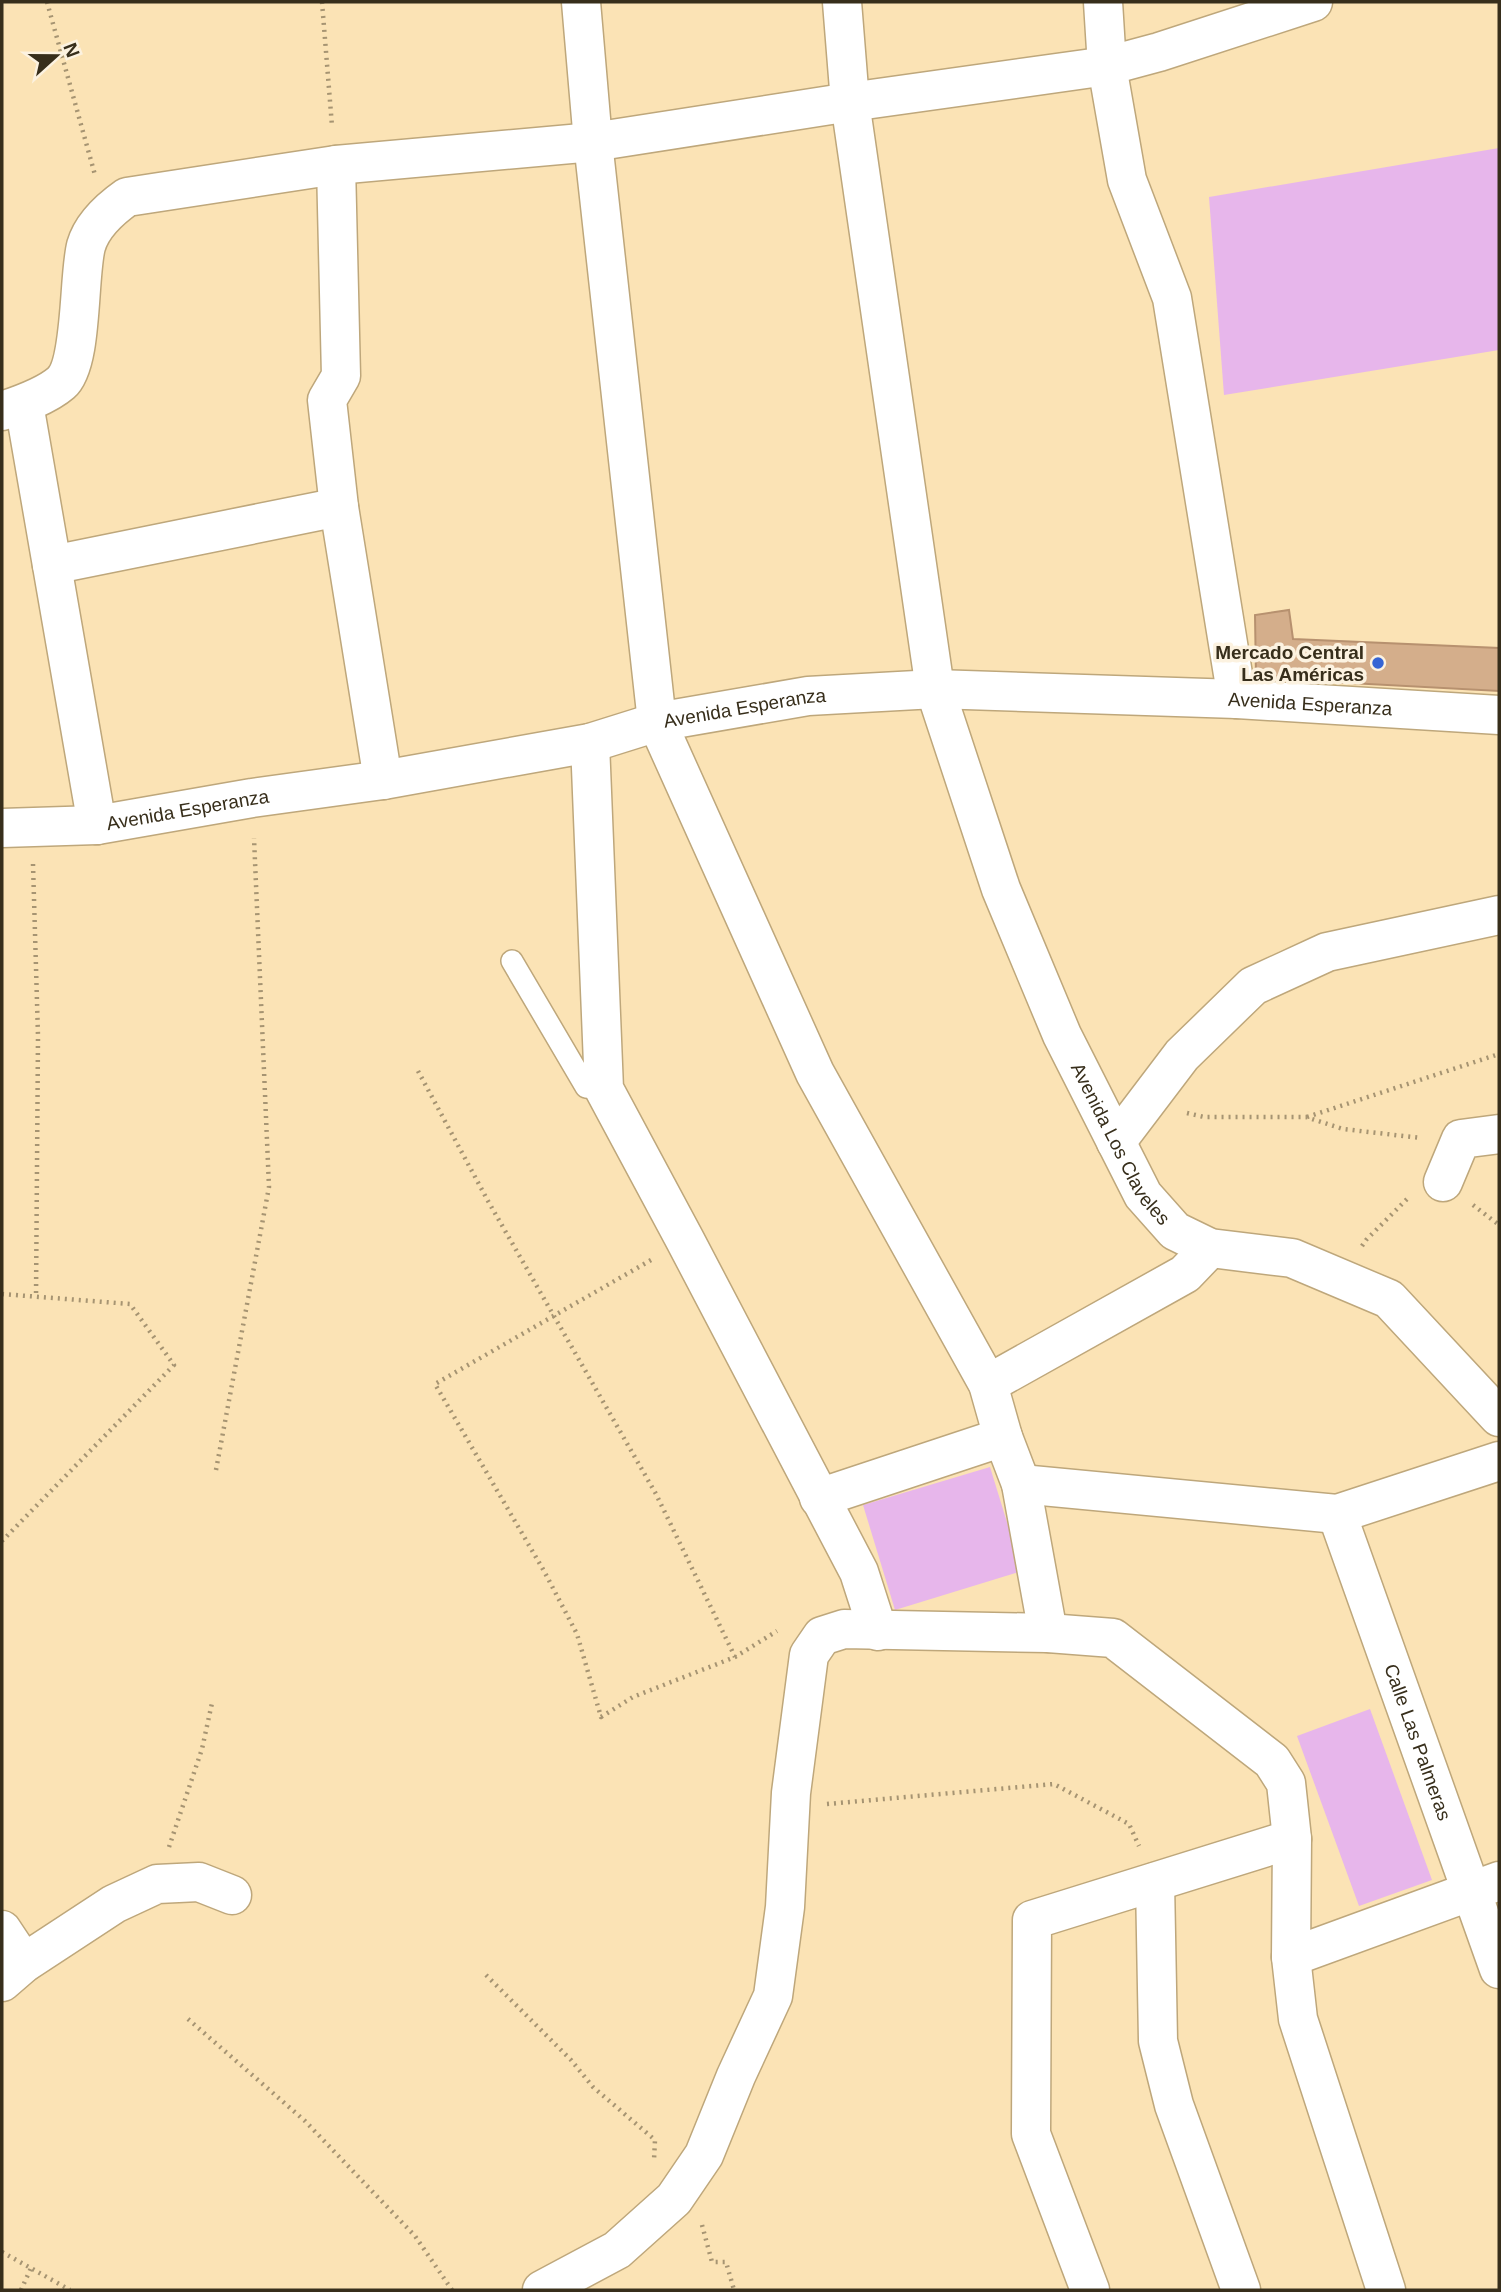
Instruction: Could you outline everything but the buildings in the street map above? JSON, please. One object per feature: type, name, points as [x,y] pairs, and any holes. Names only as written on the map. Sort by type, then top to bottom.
[{"type":"street","points":[[581,2],[593,142],[657,722],[815,1073],[988,1384],[1003,1437],[1021,1484],[1048,1633]]},
{"type":"street","name":"Avenida Los Claveles","points":[[842,2],[850,103],[935,689],[1001,889],[1062,1035],[1143,1195],[1175,1231],[1210,1248],[1292,1258],[1389,1300],[1499,1417]]},
{"type":"street","points":[[1102,2],[1107,66],[1126,180],[1172,298],[1237,699]]},
{"type":"street","points":[[97,825],[52,565],[13,407],[62,382],[73,359],[86,244],[105,213],[127,197],[336,165],[593,142],[1107,66],[1312,2]]},
{"type":"street","points":[[336,165],[341,376],[327,400],[339,507],[383,780]]},
{"type":"street","points":[[52,565],[339,507]]},
{"type":"street","name":"Avenida Esperanza","points":[[17,827],[97,825],[252,798],[383,780],[590,743],[657,722],[808,696],[935,689],[1237,699],[1499,715]]},
{"type":"street","points":[[590,743],[604,1089],[859,1572],[878,1631]]},
{"type":"street","points":[[1116,1142],[1182,1055],[1253,986],[1327,952],[1499,915]]},
{"type":"street","points":[[1443,1182],[1461,1139],[1499,1134]]},
{"type":"street","points":[[988,1384],[1185,1274],[1210,1248]]},
{"type":"street","points":[[819,1498],[1003,1437]]},
{"type":"street","points":[[1021,1484],[1337,1514],[1499,1461]]},
{"type":"street","name":"Calle Las Palmeras","points":[[1337,1514],[1485,1887],[1499,1969]]},
{"type":"street","points":[[542,2290],[617,2250],[679,2192],[704,2155],[772,1996],[785,1907],[791,1793],[809,1656],[822,1636],[844,1629],[1048,1633],[1113,1638],[1272,1761],[1286,1783],[1292,1839],[1292,1957],[1298,2019],[1386,2290]]},
{"type":"street","points":[[1090,2290],[1031,2134],[1032,1920],[1292,1839]]},
{"type":"street","points":[[2,1930],[13,1972],[114,1904],[157,1884],[199,1882],[232,1895]]},
{"type":"street","points":[[1155,1882],[1158,2041],[1174,2105],[1241,2290]]},
{"type":"street","points":[[1292,1957],[1485,1887]]},
{"type":"lane","points":[[512,961],[586,1087],[604,1089]]},
{"type":"path","points":[[47,2],[105,213]]},
{"type":"path","points":[[322,2],[336,165]]},
{"type":"path","points":[[216,1470],[269,1187],[252,798]]},
{"type":"path","points":[[17,827],[38,1036],[36,1297]]},
{"type":"path","points":[[1306,1117],[1499,1054]]},
{"type":"path","points":[[418,1071],[488,1201],[656,1494],[735,1657]]},
{"type":"path","points":[[1145,1105],[1204,1117],[1306,1117],[1343,1129],[1424,1138],[1461,1139]]},
{"type":"path","points":[[1343,1280],[1366,1240],[1406,1198],[1436,1183],[1443,1182],[1499,1225]]},
{"type":"path","points":[[685,1240],[435,1384],[544,1571],[576,1634],[601,1717],[633,1697],[735,1657],[782,1628]]},
{"type":"path","points":[[2,1294],[130,1304],[174,1365],[2,1541]]},
{"type":"path","points":[[157,1884],[202,1749],[212,1703]]},
{"type":"path","points":[[791,1793],[813,1805],[1054,1784],[1129,1824],[1155,1882]]},
{"type":"path","points":[[486,1975],[571,2060],[593,2087],[655,2140],[652,2159],[679,2192],[687,2224],[701,2221],[712,2262],[726,2262],[734,2290]]},
{"type":"path","points":[[188,2019],[305,2121],[415,2236],[452,2290]]},
{"type":"path","points":[[2,2252],[70,2290]]},
{"type":"path","points":[[21,2290],[32,2268]]},
{"type":"shaded area","points":[[1499,148],[1499,350],[1224,395],[1209,197]]},
{"type":"shaded area","points":[[990,1467],[1022,1571],[895,1610],[863,1505]]},
{"type":"shaded area","points":[[1370,1709],[1432,1880],[1359,1906],[1297,1736]]},
{"type":"place","name":"Mercado Central Las Américas","points":[[1378,663]]}]
